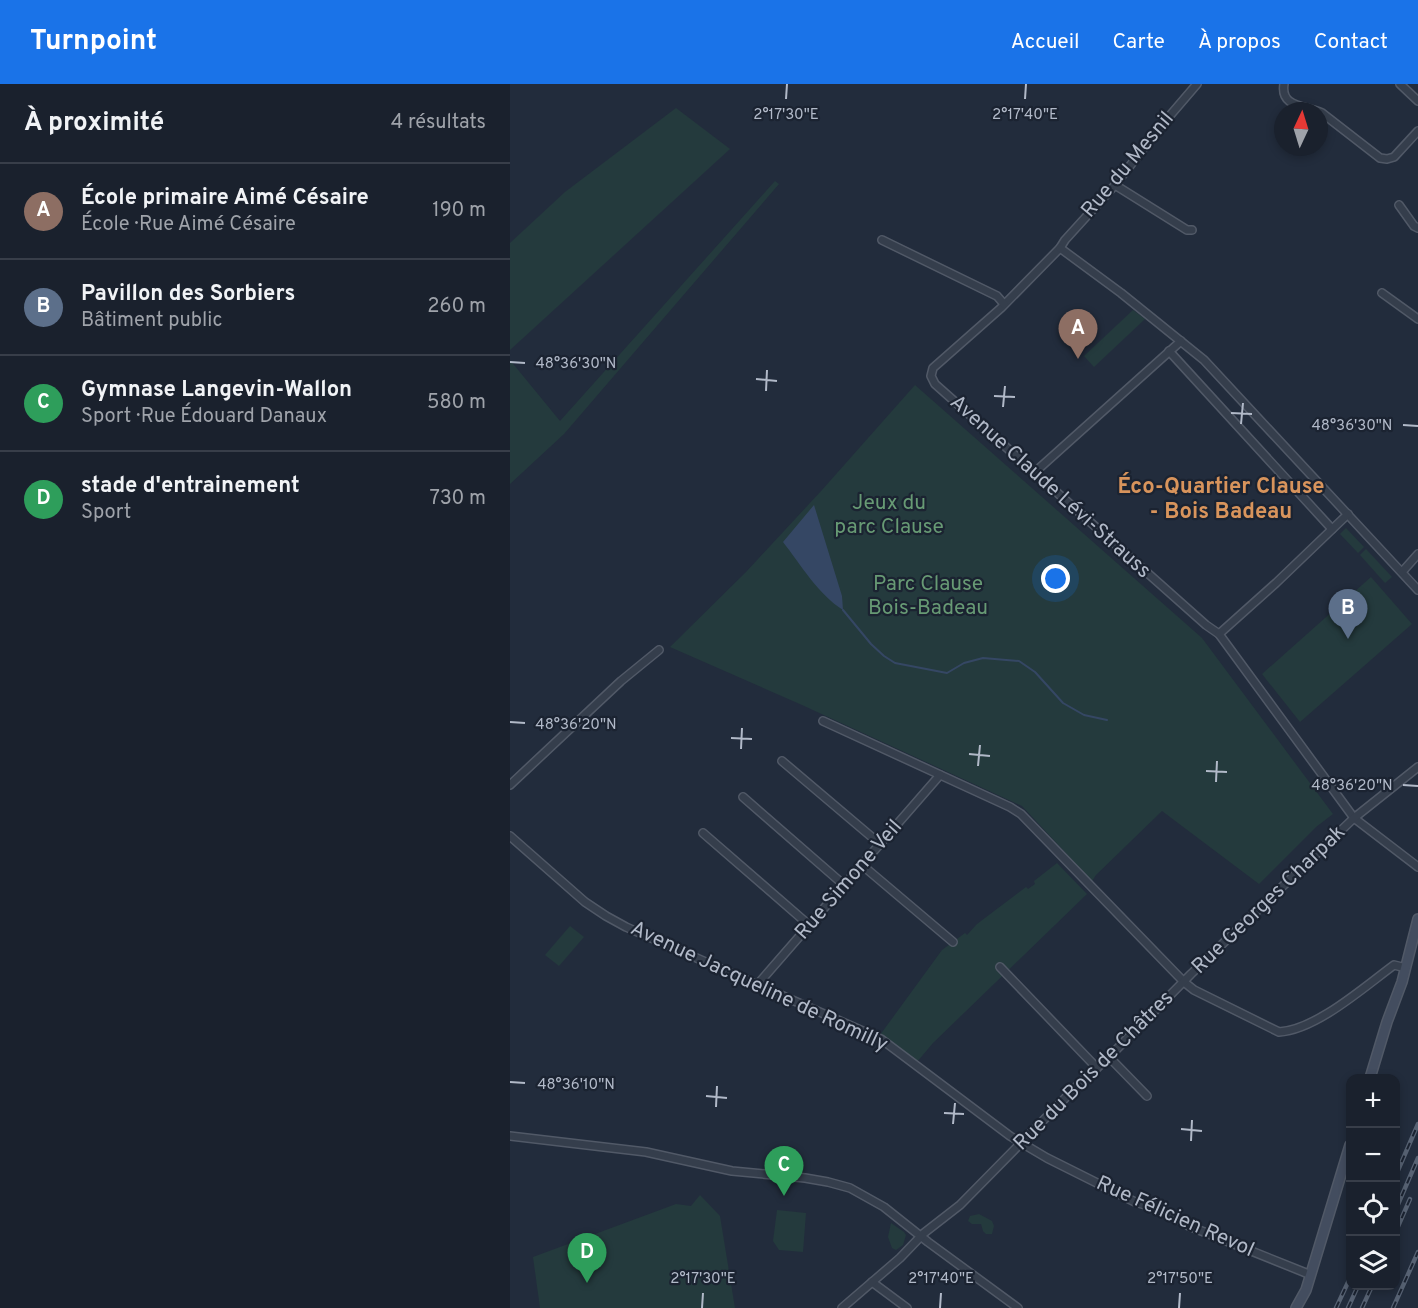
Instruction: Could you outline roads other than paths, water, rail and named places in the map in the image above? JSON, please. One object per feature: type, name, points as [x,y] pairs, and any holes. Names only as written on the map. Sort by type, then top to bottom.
[{"type":"main road","points":[[1371,1074],[1406,968],[1418,919]]},
{"type":"main road","points":[[1296,1308],[1302,1300],[1311,1275],[1346,1158]]},
{"type":"street","points":[[1186,84],[1195,87]]},
{"type":"street","points":[[1284,84],[1285,98],[1291,103],[1322,113],[1380,158],[1395,157],[1418,131]]},
{"type":"street","points":[[1400,84],[1418,101]]},
{"type":"street","name":"Rue du Mesnil","points":[[930,376],[933,368],[1004,304],[1060,248],[1195,87]]},
{"type":"street","points":[[1114,185],[1192,231]]},
{"type":"street","points":[[1399,205],[1414,226],[1418,228]]},
{"type":"street","points":[[882,240],[997,296],[1004,304]]},
{"type":"street","points":[[1060,248],[1121,293],[1204,360],[1418,590]]},
{"type":"street","points":[[1382,293],[1418,319]]},
{"type":"street","points":[[1035,472],[1181,340]]},
{"type":"street","points":[[1169,351],[1332,529]]},
{"type":"street","name":"Avenue Claude Lévi-Strauss","points":[[930,376],[935,384],[1206,626],[1219,634],[1354,818],[1418,867]]},
{"type":"street","points":[[1219,634],[1348,514]]},
{"type":"street","points":[[1402,573],[1418,554]]},
{"type":"street","points":[[510,785],[621,681],[659,650]]},
{"type":"street","points":[[823,721],[1021,814],[1184,982]]},
{"type":"street","points":[[782,761],[880,844]]},
{"type":"street","name":"Rue Georges Charpak","points":[[1184,982],[1354,818],[1418,767]]},
{"type":"street","name":"Rue Simone Veil","points":[[758,984],[940,775]]},
{"type":"street","points":[[744,797],[844,885]]},
{"type":"street","points":[[703,833],[809,925]]},
{"type":"street","name":"Avenue Jacqueline de Romilly","points":[[510,836],[585,902],[606,916],[881,1039],[1010,1136],[1041,1154]]},
{"type":"street","points":[[862,865],[953,942]]},
{"type":"street","name":"Rue du Bois de Châtres","points":[[842,1308],[900,1258],[920,1236],[960,1205],[1184,982],[1194,990],[1279,1032],[1288,1032],[1318,1019],[1342,1004],[1394,965],[1406,968]]},
{"type":"street","points":[[1000,967],[1097,1068]]},
{"type":"street","points":[[1109,1057],[1147,1096]]},
{"type":"street","points":[[510,1136],[646,1152],[732,1171],[828,1182],[850,1188],[884,1207],[1018,1308]]},
{"type":"street","name":"Rue Félicien Revol","points":[[1041,1154],[1135,1202],[1145,1204],[1189,1226],[1311,1275]]},
{"type":"street","points":[[872,1282],[907,1308]]},
{"type":"water","points":[[814,505],[842,596],[843,610],[818,588],[783,542]]},
{"type":"waterway","points":[[843,610],[871,644],[895,663],[947,673],[964,663],[983,658],[1019,661],[1035,672],[1063,703],[1084,715],[1107,720]]},
{"type":"railway","points":[[1400,1166],[1418,1124]]},
{"type":"railway","points":[[1400,1200],[1418,1158]]},
{"type":"railway","points":[[1400,1222],[1410,1199]]},
{"type":"railway","points":[[1393,1308],[1418,1252]]},
{"type":"railway","points":[[1336,1308],[1346,1287]]},
{"type":"railway","points":[[1348,1308],[1356,1290]]},
{"type":"railway","points":[[1362,1308],[1370,1290]]},
{"type":"place","name":"École primaire Aimé Césaire","points":[[1078,359]]},
{"type":"place","name":"Pavillon des Sorbiers","points":[[1348,639]]},
{"type":"place","name":"Gymnase Langevin-Wallon","points":[[784,1196]]},
{"type":"place","name":"stade d'entrainement","points":[[587,1283]]},
{"type":"district","name":"Éco-Quartier Clause - Bois Badeau","points":[[1221,500]]},
{"type":"park label","name":"Jeux du parc Clause","points":[[889,515]]},
{"type":"park label","name":"Parc Clause Bois-Badeau","points":[[928,596]]}]
